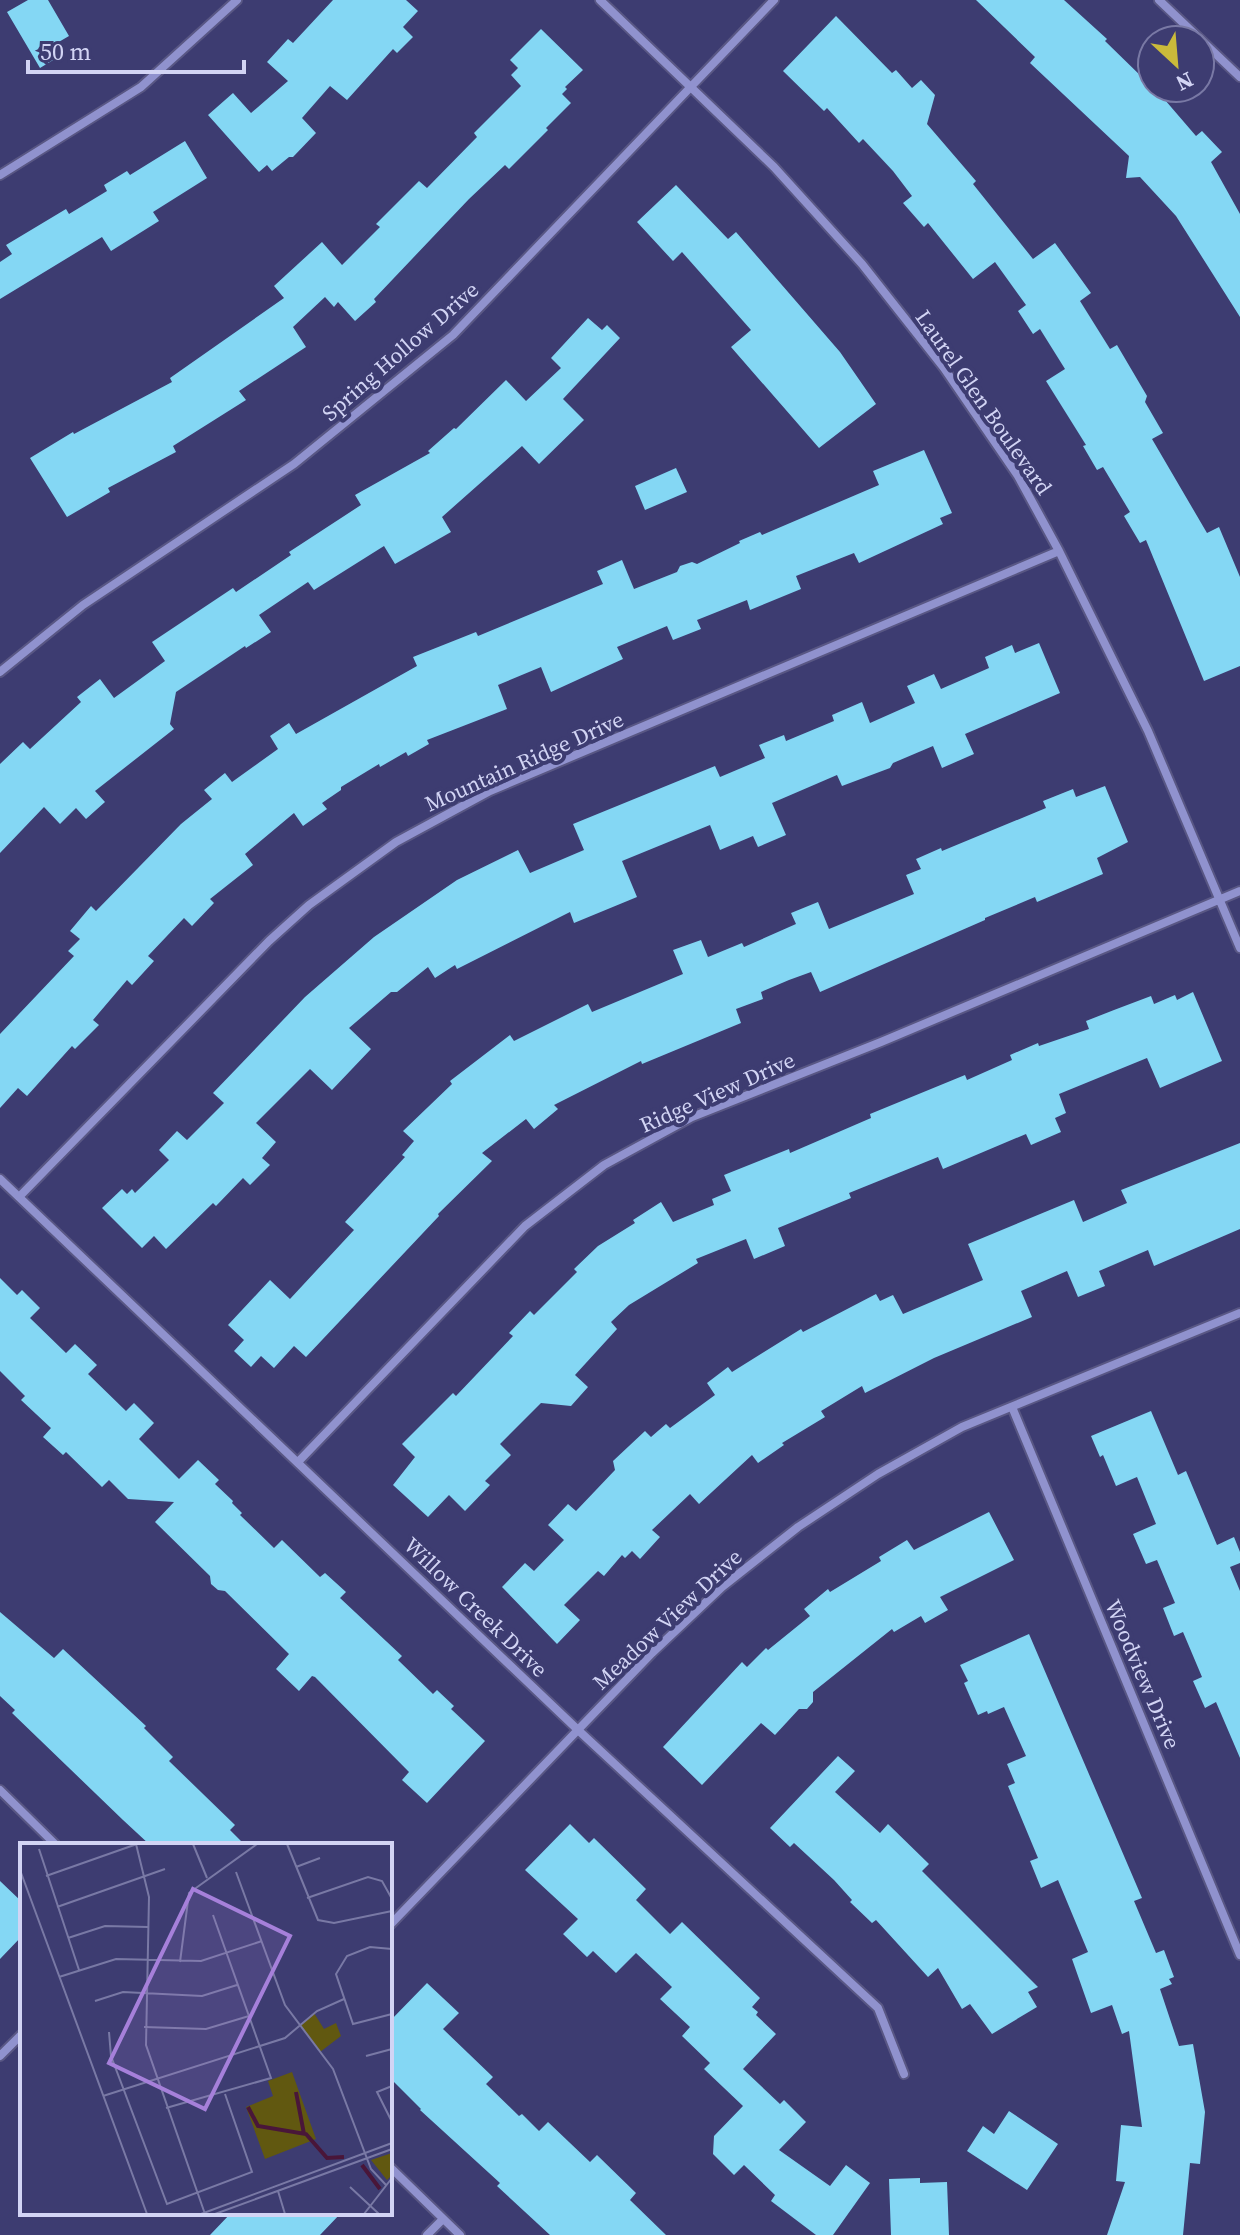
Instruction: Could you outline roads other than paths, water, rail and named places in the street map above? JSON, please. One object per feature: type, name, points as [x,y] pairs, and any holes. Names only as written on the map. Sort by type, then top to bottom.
[{"type":"street","points":[[0,175],[141,87],[237,0]]},
{"type":"street","name":"Laurel Glen Boulevard","points":[[600,0],[774,167],[862,264],[944,368],[1018,476],[1059,551],[1148,731],[1240,948]]},
{"type":"street","name":"Spring Hollow Drive","points":[[0,672],[83,605],[294,464],[453,335],[774,0]]},
{"type":"street","points":[[1159,0],[1240,77]]},
{"type":"street","name":"Mountain Ridge Drive","points":[[19,1197],[269,941],[309,905],[396,842],[490,791],[1059,551]]},
{"type":"street","name":"Ridge View Drive","points":[[298,1462],[525,1226],[604,1165],[692,1117],[895,1037],[1240,891]]},
{"type":"street","name":"Willow Creek Drive","points":[[0,1179],[578,1730],[878,2008],[904,2074]]},
{"type":"street","name":"Meadow View Drive","points":[[392,1923],[652,1653],[702,1606],[798,1527],[878,1474],[962,1427],[1240,1313]]},
{"type":"street","name":"Woodview Drive","points":[[1012,1407],[1240,1955]]},
{"type":"street","points":[[0,1790],[54,1843]]},
{"type":"street","points":[[0,2056],[20,2036]]},
{"type":"street","points":[[392,2169],[460,2235]]},
{"type":"street","points":[[427,2235],[443,2219]]}]
